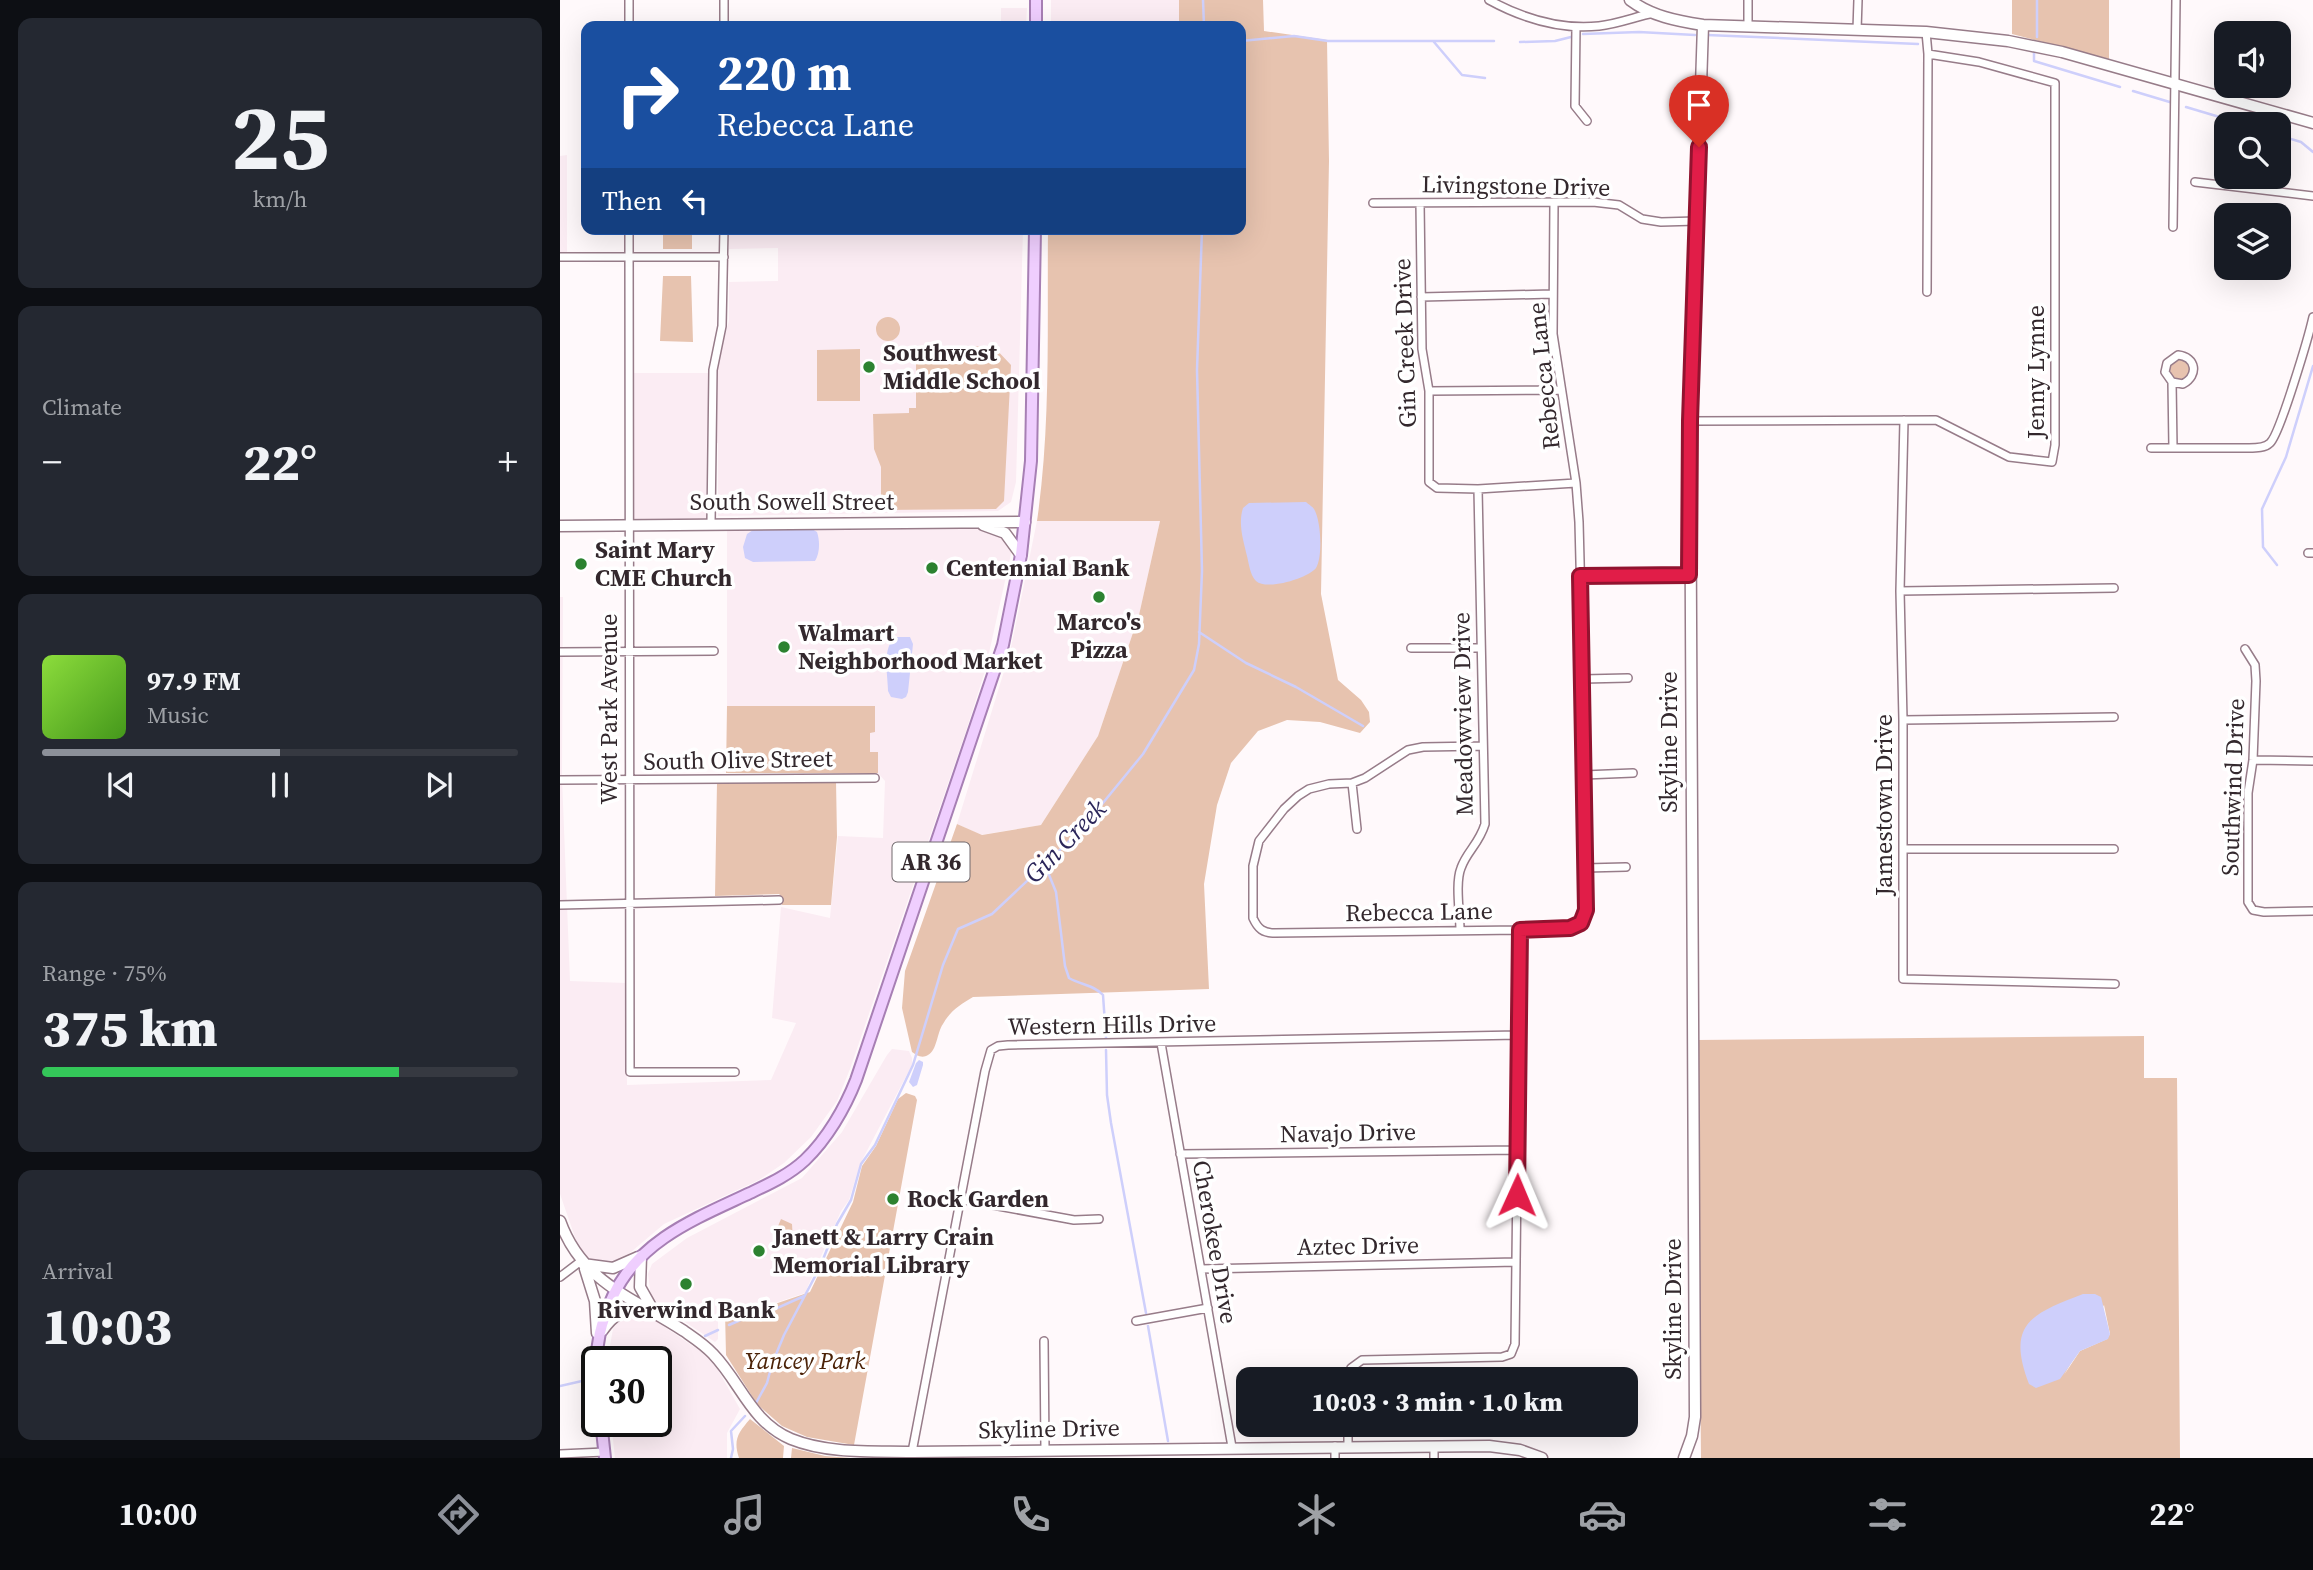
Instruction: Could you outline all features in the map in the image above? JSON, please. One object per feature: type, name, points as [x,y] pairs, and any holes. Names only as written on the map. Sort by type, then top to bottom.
[{"type":"main road","points":[[1036,0],[1036,21]]},
{"type":"main road","name":"AR 36","points":[[597,1346],[604,1315],[615,1290],[641,1255],[681,1226],[778,1180],[805,1161],[843,1109],[856,1080],[998,664],[1021,555],[1032,448],[1035,235]]},
{"type":"main road","points":[[602,1437],[604,1455]]},
{"type":"street","points":[[629,0],[629,21]]},
{"type":"street","points":[[724,0],[724,21]]},
{"type":"street","points":[[1489,0],[1515,14],[1576,27],[1602,26],[1653,13]]},
{"type":"street","points":[[1630,0],[1653,13],[1703,25],[1926,32],[1986,37],[2035,46],[2313,122]]},
{"type":"street","points":[[1748,0],[1748,26]]},
{"type":"street","points":[[1857,30],[1858,0]]},
{"type":"street","points":[[2173,227],[2176,0]]},
{"type":"street","name":"Skyline Drive","points":[[1684,1458],[1695,1417],[1689,575],[1690,421],[1703,25]]},
{"type":"street","points":[[1576,27],[1575,106],[1587,121]]},
{"type":"street","points":[[1926,32],[1927,292]]},
{"type":"street","name":"Jenny Lynne","points":[[1690,421],[1936,421],[2009,457],[2052,462],[2055,444],[2055,82],[1979,62],[1928,54]]},
{"type":"street","points":[[2195,182],[2313,196]]},
{"type":"street","name":"Livingstone Drive","points":[[1373,203],[1607,203],[1619,205],[1642,219],[1661,222],[1697,221]]},
{"type":"street","name":"Gin Creek Drive","points":[[1419,203],[1422,349],[1429,391],[1429,482],[1437,488],[1478,489]]},
{"type":"street","name":"Rebecca Lane","points":[[1482,746],[1423,747],[1408,750],[1365,778],[1352,783],[1329,784],[1309,789],[1298,796],[1259,841],[1253,866],[1256,925],[1267,933],[1520,930],[1570,928],[1581,923],[1586,910],[1580,576],[1576,483],[1553,334],[1555,203]]},
{"type":"street","name":"West Park Avenue","points":[[629,235],[630,1072],[735,1072]]},
{"type":"street","points":[[711,523],[713,370],[722,326],[724,235]]},
{"type":"street","points":[[560,257],[724,257]]},
{"type":"street","points":[[1421,298],[1553,294]]},
{"type":"street","points":[[2151,448],[2249,448],[2270,444],[2279,426],[2313,317]]},
{"type":"street","points":[[2172,382],[2183,384],[2194,374],[2193,364],[2187,357],[2178,355],[2167,363],[2165,372],[2172,382],[2173,448]]},
{"type":"street","points":[[1429,391],[1561,390]]},
{"type":"street","name":"Jamestown Drive","points":[[1904,420],[1900,591],[1903,979],[2115,984]]},
{"type":"street","points":[[1478,489],[1576,483]]},
{"type":"street","name":"Meadowview Drive","points":[[1460,930],[1459,872],[1465,857],[1480,839],[1485,824],[1478,489]]},
{"type":"street","points":[[973,522],[1005,533],[1021,555]]},
{"type":"street","name":"South Sowell Street","points":[[560,526],[1025,522]]},
{"type":"street","points":[[1580,576],[1689,575]]},
{"type":"street","points":[[1900,591],[2114,587]]},
{"type":"street","points":[[1411,648],[1480,648]]},
{"type":"street","name":"Southwind Drive","points":[[2245,649],[2255,665],[2256,681],[2253,760],[2248,793],[2248,902],[2253,910],[2264,912],[2313,911]]},
{"type":"street","points":[[560,652],[714,651]]},
{"type":"street","points":[[1583,679],[1628,678]]},
{"type":"street","points":[[1903,720],[2114,717]]},
{"type":"street","points":[[2253,760],[2313,761]]},
{"type":"street","points":[[1584,775],[1633,773]]},
{"type":"street","name":"South Olive Street","points":[[560,780],[875,778]]},
{"type":"street","points":[[1352,783],[1357,829]]},
{"type":"street","points":[[1903,849],[2114,849]]},
{"type":"street","points":[[1585,868],[1626,867]]},
{"type":"street","points":[[560,905],[779,900]]},
{"type":"street","points":[[1352,1367],[1362,1360],[1502,1357],[1511,1354],[1515,1344],[1520,930]]},
{"type":"street","name":"Western Hills Drive","points":[[912,1452],[991,1050],[1007,1045],[1518,1035]]},
{"type":"street","name":"Cherokee Drive","points":[[1161,1044],[1232,1447]]},
{"type":"street","name":"Navajo Drive","points":[[1180,1154],[1517,1150]]},
{"type":"street","points":[[960,1199],[1074,1220],[1099,1219]]},
{"type":"street","points":[[560,1221],[572,1249],[582,1263],[595,1301],[597,1340]]},
{"type":"street","points":[[560,1276],[582,1263],[613,1268],[641,1255]]},
{"type":"street","points":[[641,1255],[640,1287],[647,1303],[658,1316]]},
{"type":"street","name":"Aztec Drive","points":[[1201,1269],[1516,1262]]},
{"type":"street","name":"Skyline Drive","points":[[582,1263],[615,1290],[700,1342],[713,1353],[753,1410],[764,1421],[788,1437],[813,1446],[844,1450],[912,1452],[1489,1446],[1509,1448],[1542,1458]]},
{"type":"street","points":[[1136,1321],[1208,1308]]},
{"type":"street","points":[[597,1340],[607,1323],[624,1311],[640,1309],[658,1316]]},
{"type":"street","points":[[1044,1341],[1045,1450]]},
{"type":"street","points":[[1348,1437],[1348,1446]]},
{"type":"street","points":[[1335,1446],[1335,1458]]},
{"type":"street","points":[[1434,1446],[1434,1458]]},
{"type":"street","points":[[560,1454],[604,1455]]},
{"type":"shaded area","points":[[1051,0],[1179,0],[1179,21],[1051,21]]},
{"type":"shaded area","points":[[1001,8],[1027,8],[1026,21],[1001,21]]},
{"type":"shaded area","points":[[567,155],[567,262],[560,262],[560,156]]},
{"type":"shaded area","name":"Southwest Middle School","points":[[729,235],[1023,235],[1016,482],[1011,502],[998,511],[718,516],[718,443],[707,443],[706,519],[634,519],[633,373],[718,373],[718,361],[729,321],[729,282],[778,281],[778,248],[729,249]]},
{"type":"shaded area","points":[[1037,521],[1160,521],[1139,615],[1098,736],[1041,825],[981,835],[957,824],[1010,652]]},
{"type":"shaded area","points":[[727,526],[982,529],[1004,536],[1011,548],[1011,554],[985,671],[966,731],[837,1101],[811,1137],[784,1163],[759,1180],[664,1224],[618,1263],[593,1262],[576,1240],[560,1194],[560,597],[563,597],[562,778],[570,981],[626,983],[627,1085],[771,1080],[796,1023],[772,1018],[781,907],[830,918],[838,836],[883,838],[885,781],[878,773],[878,752],[870,752],[870,732],[875,732],[875,706],[727,706]]},
{"type":"shaded area","points":[[892,1049],[909,1051],[912,1065],[860,1164],[849,1200],[841,1211],[805,1293],[766,1306],[718,1311],[718,1339],[715,1342],[651,1297],[648,1274],[652,1264],[687,1238],[802,1178],[842,1132]]},
{"type":"shaded area","points":[[630,1314],[650,1317],[706,1355],[718,1370],[740,1409],[727,1433],[727,1458],[615,1458],[613,1437],[672,1437],[672,1346],[610,1346],[613,1329],[620,1320]]},
{"type":"green space","points":[[1179,0],[1263,0],[1264,31],[1327,40],[1329,161],[1321,594],[1338,680],[1361,700],[1369,712],[1370,722],[1360,733],[1320,722],[1287,720],[1258,731],[1231,763],[1217,805],[1204,884],[1209,989],[973,997],[956,1008],[946,1019],[931,1053],[919,1056],[912,1052],[902,1008],[905,971],[957,824],[982,835],[1041,825],[1098,736],[1139,615],[1160,521],[1037,521],[1046,412],[1048,235],[1246,235],[1246,21],[1179,21]]},
{"type":"green space","points":[[2012,0],[2109,0],[2109,59],[2012,34]]},
{"type":"green space","points":[[663,235],[692,235],[692,249],[663,249]]},
{"type":"green space","points":[[663,276],[691,276],[693,342],[660,341]]},
{"type":"green space","points":[[888,317],[896,321],[900,329],[896,337],[888,341],[880,337],[876,329],[880,321]]},
{"type":"green space","points":[[993,346],[1011,365],[1004,501],[996,509],[881,510],[881,467],[874,449],[873,414],[909,413],[909,408],[916,408],[916,348]]},
{"type":"green space","points":[[860,349],[860,401],[817,401],[817,350]]},
{"type":"green space","points":[[2180,360],[2187,363],[2190,370],[2187,377],[2180,380],[2173,377],[2170,370],[2173,363]]},
{"type":"green space","points":[[727,706],[875,706],[875,732],[870,733],[870,752],[878,752],[878,773],[726,773]]},
{"type":"green space","points":[[836,781],[837,837],[831,905],[782,905],[779,894],[715,896],[717,783]]},
{"type":"green space","points":[[2144,1036],[2144,1078],[2177,1078],[2180,1458],[1701,1458],[1697,1040]],"holes":[[[2104,1305],[2110,1334],[2107,1339],[2080,1351],[2064,1375]]]},
{"type":"green space","name":"Yancey Park","points":[[906,1093],[915,1096],[917,1100],[854,1445],[807,1437],[782,1426],[757,1404],[726,1355],[725,1312],[766,1307],[810,1292],[853,1202],[862,1166],[876,1146],[898,1099]]},
{"type":"green space","points":[[781,1219],[792,1224],[793,1241],[776,1241],[776,1231]]},
{"type":"green space","points":[[750,1419],[784,1446],[783,1458],[739,1458],[736,1446],[738,1437]]},
{"type":"green space","points":[[792,1448],[825,1456],[851,1458],[791,1458]]},
{"type":"water","points":[[1306,502],[1314,509],[1320,530],[1320,556],[1316,568],[1305,576],[1287,582],[1261,584],[1252,576],[1250,569],[1243,538],[1243,508],[1249,503]]},
{"type":"water","points":[[756,528],[812,529],[817,532],[819,539],[819,551],[815,561],[753,562],[745,558],[743,547],[747,534]]},
{"type":"water","points":[[897,637],[910,637],[913,644],[908,692],[902,699],[891,697],[888,691],[887,653],[892,641]]},
{"type":"water","points":[[919,1060],[923,1065],[917,1085],[913,1087],[909,1082]]},
{"type":"water","points":[[2083,1294],[2101,1297],[2110,1334],[2108,1339],[2080,1351],[2060,1379],[2036,1388],[2029,1384],[2023,1364],[2020,1347],[2022,1334],[2037,1315]]},
{"type":"waterway","name":"Gin Creek","points":[[1203,0],[1204,21]]},
{"type":"waterway","points":[[2037,0],[2037,37]]},
{"type":"waterway","points":[[1583,34],[1639,32],[1695,35]]},
{"type":"waterway","points":[[1707,35],[1918,44]]},
{"type":"waterway","points":[[1246,41],[1294,36],[1328,41],[1494,41]]},
{"type":"waterway","points":[[1520,42],[1555,41],[1571,37]]},
{"type":"waterway","points":[[1434,42],[1462,75],[1485,78]]},
{"type":"waterway","points":[[2034,51],[2034,61],[2120,87]]},
{"type":"waterway","points":[[2133,91],[2173,103]]},
{"type":"waterway","points":[[2186,107],[2214,115]]},
{"type":"waterway","points":[[2291,139],[2301,142],[2313,152]]},
{"type":"waterway","name":"Gin Creek","points":[[756,1403],[767,1383],[784,1335],[851,1200],[861,1164],[875,1145],[913,1065],[943,965],[958,929],[992,914],[1080,831],[1143,754],[1194,670],[1199,644],[1202,571],[1197,370],[1202,235]]},
{"type":"waterway","points":[[2277,565],[2263,547],[2262,509],[2286,457],[2313,366]]},
{"type":"waterway","points":[[1199,632],[1246,663],[1296,687],[1363,726]]},
{"type":"waterway","points":[[1045,865],[1056,892],[1065,966],[1069,978],[1096,989],[1103,995],[1106,1038]]},
{"type":"waterway","points":[[1106,1050],[1111,1123],[1146,1313]]},
{"type":"waterway","points":[[729,1325],[745,1318],[757,1317],[804,1296]]},
{"type":"waterway","points":[[1148,1326],[1168,1441]]},
{"type":"waterway","points":[[705,1336],[718,1330]]},
{"type":"waterway","points":[[560,1386],[581,1381]]},
{"type":"waterway","name":"Gin Creek","points":[[731,1458],[731,1431],[745,1416]]},
{"type":"place","name":"Southwest Middle School","points":[[869,367]]},
{"type":"place","name":"Saint Mary CME Church","points":[[581,564]]},
{"type":"place","name":"Centennial Bank","points":[[932,568]]},
{"type":"place","name":"Marco's Pizza","points":[[1099,597]]},
{"type":"place","name":"Walmart Neighborhood Market","points":[[784,647]]},
{"type":"place","name":"Rock Garden","points":[[893,1199]]},
{"type":"place","name":"Janett & Larry Crain Memorial Library","points":[[759,1251]]},
{"type":"place","name":"Riverwind Bank","points":[[686,1284]]},
{"type":"route","points":[[1517,1195],[1520,930],[1570,928],[1581,923],[1586,910],[1580,576],[1689,575],[1690,421],[1699,147]]}]
